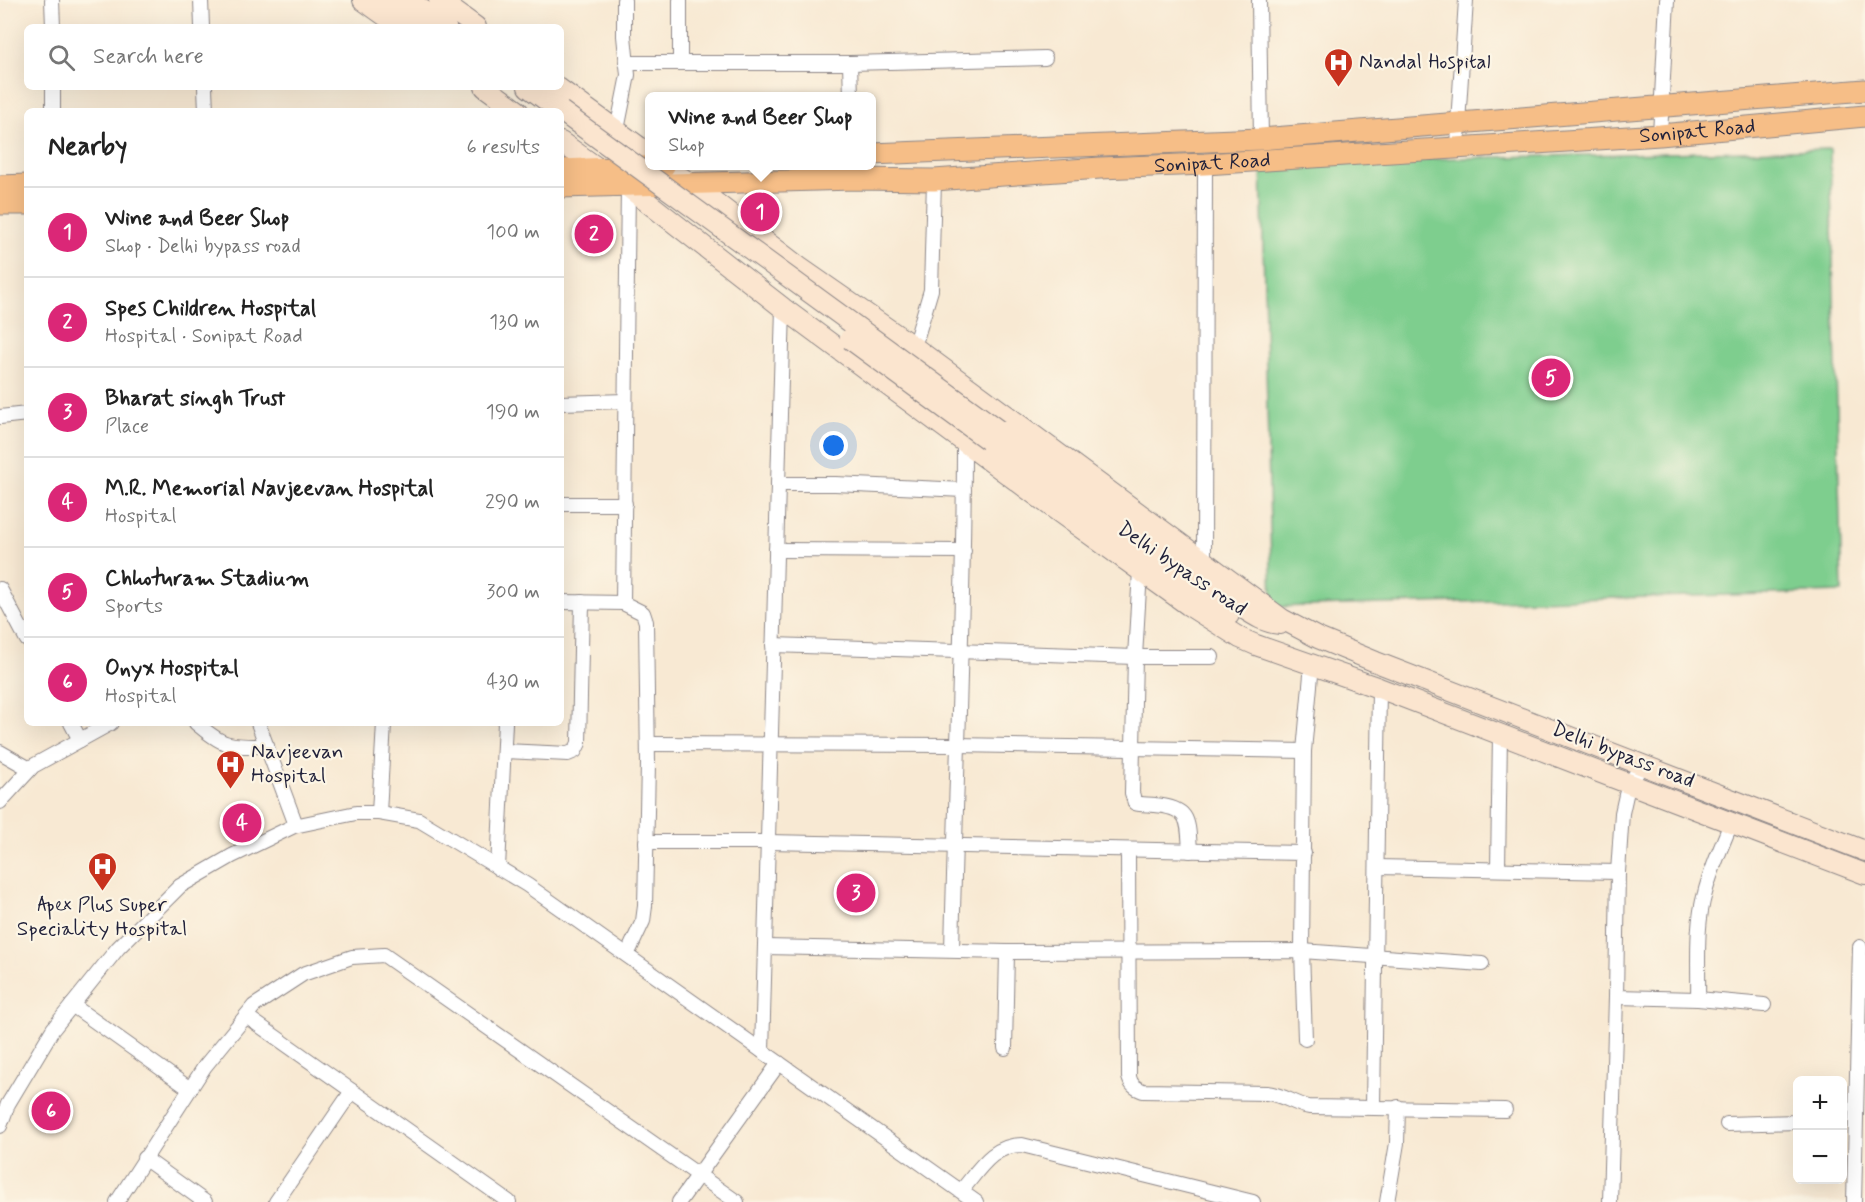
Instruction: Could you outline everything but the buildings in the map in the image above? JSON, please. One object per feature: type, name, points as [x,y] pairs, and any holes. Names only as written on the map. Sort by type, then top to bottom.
[{"type":"main road","points":[[363,0],[397,24]]},
{"type":"main road","points":[[388,0],[421,24]]},
{"type":"main road","points":[[409,0],[456,13]]},
{"type":"main road","points":[[439,0],[472,24]]},
{"type":"main road","points":[[488,90],[514,108]]},
{"type":"main road","points":[[511,90],[535,108]]},
{"type":"main road","points":[[532,90],[557,108]]},
{"type":"main road","points":[[561,90],[645,151]]},
{"type":"main road","name":"Sonipat Road","points":[[876,154],[1262,138],[1865,90]]},
{"type":"main road","points":[[564,113],[993,435],[1200,595],[1259,636],[1267,643],[1268,650]]},
{"type":"main road","name":"Sonipat Road","points":[[564,187],[854,179],[934,180],[1100,168],[1460,149],[1660,135],[1865,116]]},
{"type":"main road","points":[[564,129],[993,435],[1238,605],[1258,618],[1271,623],[1292,624]]},
{"type":"main road","name":"Delhi bypass road","points":[[564,144],[628,187],[783,308],[1140,571],[1240,638],[1268,650],[1379,688],[1865,874]]},
{"type":"main road","points":[[1100,146],[1100,168]]},
{"type":"main road","points":[[564,170],[645,167]]},
{"type":"main road","name":"Delhi bypass road","points":[[670,170],[799,267],[914,347],[1282,619],[1348,651],[1865,851]]},
{"type":"main road","points":[[0,186],[24,185]]},
{"type":"main road","points":[[0,204],[24,204]]},
{"type":"street","points":[[52,0],[52,24]]},
{"type":"street","points":[[201,0],[202,24]]},
{"type":"street","points":[[617,130],[628,75],[624,0]]},
{"type":"street","points":[[680,0],[680,63]]},
{"type":"street","points":[[1259,0],[1262,138]]},
{"type":"street","points":[[1460,149],[1458,123],[1466,0]]},
{"type":"street","points":[[1660,135],[1667,0]]},
{"type":"street","points":[[626,63],[850,63],[1045,58]]},
{"type":"street","points":[[850,63],[851,92]]},
{"type":"street","points":[[53,90],[53,108]]},
{"type":"street","points":[[205,90],[206,108]]},
{"type":"street","points":[[1204,164],[1204,562]]},
{"type":"street","points":[[914,347],[931,290],[934,180]]},
{"type":"street","points":[[623,603],[628,187]]},
{"type":"street","points":[[762,1051],[783,308]]},
{"type":"street","points":[[564,403],[625,401]]},
{"type":"street","points":[[0,417],[24,414]]},
{"type":"street","points":[[952,950],[959,651],[964,551],[964,442]]},
{"type":"street","points":[[778,484],[835,484],[964,490]]},
{"type":"street","points":[[564,504],[625,504]]},
{"type":"street","points":[[776,550],[964,551]]},
{"type":"street","points":[[1140,571],[1135,657],[1132,793],[1135,802],[1172,807],[1182,811],[1187,818],[1190,851]]},
{"type":"street","points":[[0,589],[24,634]]},
{"type":"street","points":[[564,602],[623,603],[643,613],[646,622],[648,744],[643,921],[627,955]]},
{"type":"street","points":[[505,751],[568,754],[575,751],[579,743],[582,602]]},
{"type":"street","points":[[773,645],[1135,657],[1212,657]]},
{"type":"street","points":[[1305,1039],[1302,951],[1304,751],[1312,664]]},
{"type":"street","points":[[1373,1107],[1379,688]]},
{"type":"street","points":[[73,726],[80,740]]},
{"type":"street","points":[[0,802],[30,769],[106,726]]},
{"type":"street","points":[[200,726],[224,744],[267,746]]},
{"type":"street","points":[[259,726],[296,825]]},
{"type":"street","points":[[379,813],[384,726]]},
{"type":"street","points":[[498,868],[505,726]]},
{"type":"street","points":[[1498,869],[1500,734]]},
{"type":"street","points":[[648,744],[957,745],[1304,751]]},
{"type":"street","points":[[0,752],[30,769]]},
{"type":"street","points":[[1610,1202],[1618,872],[1622,813],[1630,783],[1642,765]]},
{"type":"street","points":[[0,1124],[8,1104],[48,1038],[72,1005],[118,948],[180,886],[232,856],[296,825],[356,813],[379,813],[419,820],[527,885],[976,1202]]},
{"type":"street","points":[[1698,999],[1699,926],[1702,905],[1731,824]]},
{"type":"street","points":[[646,842],[768,842],[1304,853]]},
{"type":"street","points":[[1128,850],[1129,1077],[1136,1088],[1143,1091],[1267,1093],[1280,1095],[1309,1107],[1505,1110]]},
{"type":"street","points":[[1377,867],[1618,872]]},
{"type":"street","points":[[765,947],[1007,952],[1302,951],[1482,964]]},
{"type":"street","points":[[1854,1202],[1854,1120],[1860,947]]},
{"type":"street","points":[[1005,1048],[1007,952]]},
{"type":"street","points":[[117,1202],[205,1066],[254,1006],[303,974],[352,957],[384,955],[737,1202]]},
{"type":"street","points":[[1616,997],[1698,999],[1764,1005]]},
{"type":"street","points":[[72,1005],[190,1089]]},
{"type":"street","points":[[246,1016],[509,1202]]},
{"type":"street","points":[[679,1202],[779,1063]]},
{"type":"street","points":[[276,1202],[352,1091]]},
{"type":"street","points":[[1388,1202],[1397,1143],[1398,1107]]},
{"type":"street","points":[[1726,1124],[1793,1122]]},
{"type":"street","points":[[961,1191],[990,1157],[999,1150],[1009,1145],[1022,1145],[1226,1199],[1253,1202]]},
{"type":"street","points":[[144,1158],[205,1202]]},
{"type":"green space","points":[[1830,149],[1842,592],[1272,607],[1261,163]]},
{"type":"place","name":"Nandal Hospital","points":[[1338,88]]},
{"type":"place","name":"Wine and Beer Shop","points":[[760,212]]},
{"type":"place","name":"Spes Children Hospital","points":[[594,234]]},
{"type":"place","name":"Chhoturam Stadium","points":[[1551,378]]},
{"type":"place","name":"Navjeevan Hospital","points":[[230,790]]},
{"type":"place","name":"M.R. Memorial Navjeevan Hospital","points":[[242,823]]},
{"type":"place","name":"Apex Plus Super Speciality Hospital","points":[[102,892]]},
{"type":"place","name":"Bharat singh Trust","points":[[856,893]]},
{"type":"place","name":"Onyx Hospital","points":[[51,1111]]}]
